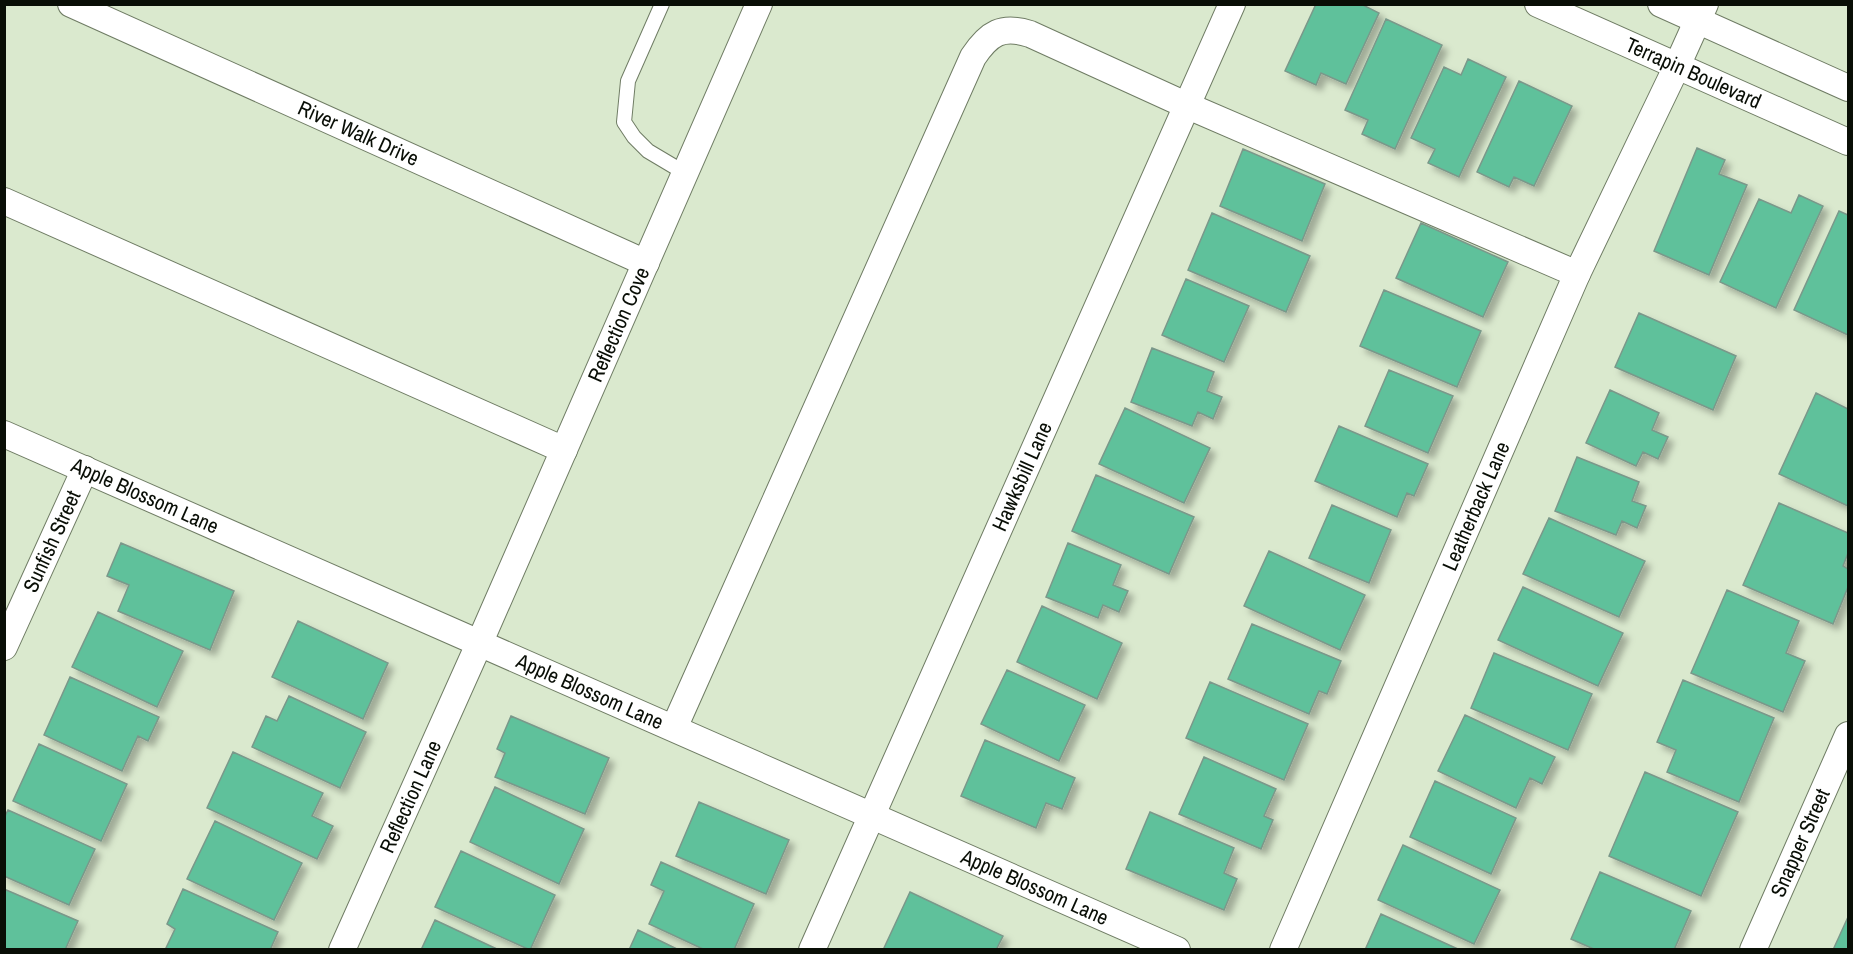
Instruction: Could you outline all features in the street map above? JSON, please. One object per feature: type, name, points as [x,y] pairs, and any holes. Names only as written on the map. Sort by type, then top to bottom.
[{"type":"street","name":"River Walk Drive","points":[[71,4],[646,263]]},
{"type":"street","name":"Reflection Cove","points":[[479,644],[759,4]]},
{"type":"street","name":"Hawksbill Lane","points":[[812,950],[1232,4]]},
{"type":"street","name":"Terrapin Boulevard","points":[[1538,4],[1848,142]]},
{"type":"street","points":[[1661,4],[1701,13],[1848,88]]},
{"type":"street","name":"Leatherback Lane","points":[[1283,950],[1577,274],[1701,13]]},
{"type":"street","points":[[674,728],[973,57],[990,36],[1003,31],[1017,30],[1577,274]]},
{"type":"street","points":[[4,201],[564,450]]},
{"type":"street","name":"Apple Blossom Lane","points":[[4,434],[1178,950]]},
{"type":"street","name":"Sunfish Street","points":[[4,647],[85,469]]},
{"type":"street","name":"Reflection Lane","points":[[342,950],[479,644]]},
{"type":"street","name":"Snapper Street","points":[[1753,950],[1848,735]]},
{"type":"lane","points":[[662,4],[628,81],[624,122],[648,152],[685,173]]},
{"type":"building","points":[[1316,4],[1361,4],[1379,13],[1346,84],[1321,73],[1316,85],[1285,71]]},
{"type":"building","points":[[1386,19],[1442,45],[1395,149],[1362,134],[1368,120],[1345,110]]},
{"type":"building","points":[[1468,59],[1506,77],[1459,177],[1428,163],[1435,149],[1411,138],[1444,67],[1461,75]]},
{"type":"building","points":[[1519,81],[1572,106],[1534,186],[1514,177],[1509,187],[1477,172]]},
{"type":"building","points":[[1697,148],[1725,160],[1719,174],[1747,185],[1709,275],[1654,251]]},
{"type":"building","points":[[1243,149],[1325,184],[1302,241],[1220,206]]},
{"type":"building","points":[[1799,195],[1823,206],[1776,308],[1720,282],[1759,199],[1791,213]]},
{"type":"building","points":[[1839,211],[1848,215],[1848,335],[1794,310]]},
{"type":"building","points":[[1212,213],[1310,256],[1286,312],[1188,270]]},
{"type":"building","points":[[1421,223],[1508,262],[1483,317],[1396,278]]},
{"type":"building","points":[[1186,279],[1249,306],[1224,362],[1162,335]]},
{"type":"building","points":[[1384,290],[1481,331],[1457,387],[1360,346]]},
{"type":"building","points":[[1639,313],[1736,356],[1713,410],[1615,367]]},
{"type":"building","points":[[1152,348],[1214,372],[1207,391],[1222,397],[1213,419],[1198,412],[1192,426],[1131,402]]},
{"type":"building","points":[[1389,370],[1453,396],[1428,453],[1365,426]]},
{"type":"building","points":[[1610,390],[1659,413],[1652,430],[1668,437],[1658,459],[1643,452],[1636,466],[1586,443]]},
{"type":"building","points":[[1816,393],[1848,409],[1848,506],[1779,474]]},
{"type":"building","points":[[1125,408],[1210,448],[1184,503],[1099,464]]},
{"type":"building","points":[[1339,426],[1428,464],[1414,496],[1407,493],[1397,517],[1315,481]]},
{"type":"building","points":[[1577,457],[1639,482],[1632,501],[1646,506],[1637,528],[1622,521],[1616,535],[1555,511]]},
{"type":"building","points":[[1096,475],[1194,517],[1169,574],[1072,531]]},
{"type":"building","points":[[1779,503],[1848,533],[1848,553],[1843,566],[1848,569],[1848,587],[1833,624],[1743,585]]},
{"type":"building","points":[[1332,505],[1391,530],[1369,583],[1309,558]]},
{"type":"building","points":[[1549,518],[1645,561],[1619,617],[1523,574]]},
{"type":"building","points":[[121,543],[234,591],[210,650],[118,611],[129,585],[107,576]]},
{"type":"building","points":[[1068,543],[1121,565],[1113,585],[1128,591],[1119,612],[1103,605],[1098,618],[1046,597]]},
{"type":"building","points":[[1269,551],[1365,595],[1340,650],[1244,606]]},
{"type":"building","points":[[1523,587],[1623,633],[1598,686],[1498,640]]},
{"type":"building","points":[[1727,590],[1799,621],[1786,653],[1805,661],[1783,712],[1691,673]]},
{"type":"building","points":[[1042,606],[1122,643],[1097,699],[1017,662]]},
{"type":"building","points":[[98,612],[183,651],[157,707],[72,667]]},
{"type":"building","points":[[298,621],[388,663],[363,719],[272,677]]},
{"type":"building","points":[[1252,624],[1341,661],[1327,694],[1319,691],[1309,714],[1228,679]]},
{"type":"building","points":[[1494,653],[1592,694],[1568,750],[1471,708]]},
{"type":"building","points":[[1007,670],[1085,705],[1059,761],[981,724]]},
{"type":"building","points":[[70,677],[159,717],[148,741],[138,736],[122,771],[44,735]]},
{"type":"building","points":[[1683,680],[1774,718],[1739,802],[1667,772],[1676,750],[1657,742]]},
{"type":"building","points":[[1210,682],[1308,724],[1284,780],[1186,738]]},
{"type":"building","points":[[289,696],[366,732],[340,788],[252,747],[266,716],[277,721]]},
{"type":"building","points":[[1465,715],[1555,757],[1542,784],[1530,778],[1516,808],[1438,771]]},
{"type":"building","points":[[511,716],[609,758],[585,814],[495,777],[505,753],[497,749]]},
{"type":"building","points":[[985,740],[1075,778],[1062,809],[1046,803],[1036,828],[961,796]]},
{"type":"building","points":[[39,744],[127,784],[101,841],[13,801]]},
{"type":"building","points":[[233,752],[323,793],[312,816],[333,826],[317,859],[207,808]]},
{"type":"building","points":[[1204,757],[1276,789],[1264,816],[1273,820],[1261,849],[1179,814]]},
{"type":"building","points":[[1645,772],[1738,812],[1701,896],[1609,856]]},
{"type":"building","points":[[1435,781],[1516,818],[1491,874],[1410,837]]},
{"type":"building","points":[[495,787],[584,829],[559,884],[470,842]]},
{"type":"building","points":[[699,802],[789,840],[766,894],[676,856]]},
{"type":"building","points":[[8,810],[95,849],[69,905],[4,876],[4,818]]},
{"type":"building","points":[[1150,812],[1234,848],[1224,873],[1237,879],[1224,910],[1126,869]]},
{"type":"building","points":[[215,821],[302,863],[274,920],[187,879]]},
{"type":"building","points":[[1403,845],[1500,890],[1474,944],[1378,900]]},
{"type":"building","points":[[461,851],[555,895],[530,950],[435,907]]},
{"type":"building","points":[[661,862],[754,904],[734,950],[705,950],[649,924],[664,891],[651,885]]},
{"type":"building","points":[[1600,872],[1691,911],[1674,950],[1596,950],[1571,939]]},
{"type":"building","points":[[4,889],[78,921],[65,950],[4,950]]},
{"type":"building","points":[[183,889],[278,932],[270,950],[170,950],[166,948],[175,929],[167,924]]},
{"type":"building","points":[[910,892],[1003,936],[996,950],[887,950],[884,948]]},
{"type":"building","points":[[1381,914],[1460,950],[1365,950]]},
{"type":"building","points":[[1848,917],[1848,950],[1833,950]]},
{"type":"building","points":[[435,920],[499,950],[421,950]]},
{"type":"building","points":[[638,930],[679,950],[629,950]]}]
